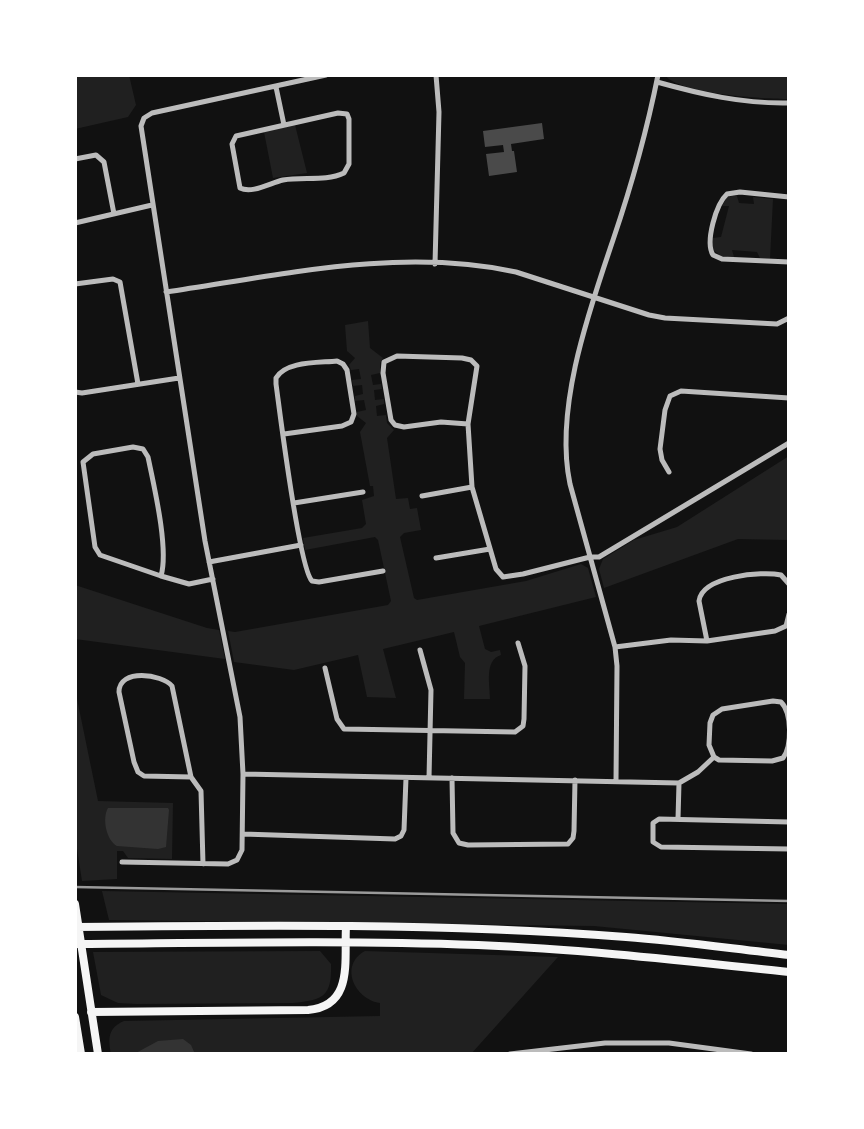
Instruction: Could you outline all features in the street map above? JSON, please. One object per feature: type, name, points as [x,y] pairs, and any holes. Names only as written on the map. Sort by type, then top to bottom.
[{"type":"main road","points":[[75,904],[98,1054]]},
{"type":"main road","points":[[91,1012],[325,1008],[337,999],[341,992],[346,926]]},
{"type":"main road","points":[[75,927],[346,926],[479,929],[627,937],[789,955]]},
{"type":"main road","points":[[75,944],[478,945],[628,954],[789,972]]},
{"type":"main road","points":[[75,1017],[81,1054]]},
{"type":"street","points":[[122,862],[234,863],[242,853],[243,834],[242,736],[237,695],[209,562],[179,378],[141,131],[144,118],[157,111],[326,75]]},
{"type":"street","points":[[435,264],[439,112],[436,75]]},
{"type":"street","points":[[616,781],[615,647],[570,484],[565,447],[582,337],[627,193],[657,79],[721,98],[789,103]]},
{"type":"street","points":[[276,87],[284,125]]},
{"type":"street","points":[[338,113],[346,114],[349,119],[347,171],[335,176],[289,179],[243,190],[239,186],[232,144],[234,138],[284,125],[338,113]]},
{"type":"street","points":[[75,159],[96,155],[104,162],[114,214]]},
{"type":"street","points":[[789,197],[740,192],[727,194],[720,201],[709,245],[713,255],[722,259],[789,262]]},
{"type":"street","points":[[75,222],[152,205]]},
{"type":"street","points":[[166,292],[351,264],[435,264],[494,267],[516,272],[665,318],[769,324],[781,323],[789,318]]},
{"type":"street","points":[[75,284],[113,279],[122,284],[138,384]]},
{"type":"street","points":[[468,425],[441,422],[398,427],[395,425],[391,420],[383,373],[384,362],[397,356],[471,360],[477,366],[468,425],[472,487],[496,569],[503,577],[590,556],[599,557],[789,443]]},
{"type":"street","points":[[284,434],[342,426],[351,422],[354,414],[347,370],[343,364],[334,361],[291,367],[277,375],[276,384],[301,545],[307,574],[312,581],[383,571]]},
{"type":"street","points":[[75,392],[179,378]]},
{"type":"street","points":[[668,472],[661,454],[660,440],[667,400],[673,393],[681,391],[789,398]]},
{"type":"street","points":[[161,576],[164,562],[162,545],[146,453],[133,447],[89,456],[83,462],[82,469],[96,550],[104,557],[161,576],[190,584],[213,579]]},
{"type":"street","points":[[422,496],[472,487]]},
{"type":"street","points":[[294,503],[363,492]]},
{"type":"street","points":[[209,562],[301,545]]},
{"type":"street","points":[[436,558],[490,549]]},
{"type":"street","points":[[707,641],[699,601],[704,589],[739,576],[764,573],[781,575],[789,583]]},
{"type":"street","points":[[615,647],[671,640],[707,641],[780,630],[788,624],[789,614]]},
{"type":"street","points":[[325,668],[337,719],[344,729],[510,733],[521,729],[524,719],[525,672],[518,643]]},
{"type":"street","points":[[420,650],[430,690],[429,778]]},
{"type":"street","points":[[191,777],[144,776],[138,772],[119,692],[119,686],[124,679],[132,676],[163,680],[172,686],[191,777],[201,791],[203,864]]},
{"type":"street","points":[[774,701],[784,705],[788,717],[787,751],[783,758],[772,761],[719,760],[714,757],[710,750],[710,723],[717,711],[774,701]]},
{"type":"street","points":[[243,774],[679,783],[698,772],[714,757]]},
{"type":"street","points":[[243,834],[395,839],[401,836],[404,830],[406,778]]},
{"type":"street","points":[[452,778],[453,833],[459,843],[468,845],[568,844],[572,841],[574,831],[575,780]]},
{"type":"street","points":[[678,819],[679,783]]},
{"type":"street","points":[[789,822],[659,819],[654,822],[653,839],[655,845],[661,847],[789,849]]},
{"type":"street","points":[[510,1054],[605,1043],[669,1043],[751,1054]]},
{"type":"shaded area","points":[[75,75],[129,75],[136,105],[128,117],[75,129]]},
{"type":"shaded area","points":[[665,75],[789,75],[789,99],[704,91],[686,87]]},
{"type":"shaded area","points":[[295,125],[307,173],[273,178],[264,132]]},
{"type":"shaded area","points":[[737,196],[739,203],[754,204],[753,197],[773,199],[770,259],[760,258],[757,252],[732,250],[734,257],[721,256],[712,249],[713,238],[721,237],[729,206],[722,206],[727,197]]},
{"type":"shaded area","points":[[368,321],[370,348],[383,358],[380,373],[371,375],[373,385],[381,384],[382,389],[374,390],[375,400],[384,399],[384,404],[376,406],[377,416],[386,415],[387,423],[394,430],[387,438],[396,499],[408,498],[410,509],[417,508],[421,530],[404,533],[400,537],[414,598],[417,600],[526,581],[581,564],[588,568],[596,597],[479,626],[485,649],[491,652],[500,650],[501,655],[490,667],[490,699],[464,699],[465,663],[460,657],[454,632],[383,649],[396,698],[367,697],[358,655],[294,670],[234,662],[228,631],[235,632],[388,605],[391,601],[378,540],[375,537],[305,550],[303,538],[362,528],[366,524],[362,500],[374,496],[360,432],[366,423],[357,416],[357,412],[366,410],[364,400],[355,401],[355,396],[363,394],[362,385],[353,386],[352,380],[361,379],[359,369],[351,370],[349,365],[355,358],[347,351],[345,325]]},
{"type":"shaded area","points":[[789,456],[789,540],[738,539],[604,588],[599,569],[603,559],[634,540],[677,527]]},
{"type":"shaded area","points":[[75,585],[219,630],[225,659],[75,639]]},
{"type":"shaded area","points":[[75,689],[98,801],[173,803],[172,859],[128,858],[123,851],[117,851],[117,879],[82,881],[75,836]]},
{"type":"shaded area","points":[[108,808],[168,808],[166,847],[158,849],[117,846],[110,839],[106,828]]},
{"type":"shaded area","points":[[102,891],[789,904],[789,945],[594,926],[109,920]]},
{"type":"shaded area","points":[[320,951],[331,964],[330,984],[324,995],[312,1000],[293,1003],[137,1004],[118,1003],[101,995],[93,952]]},
{"type":"shaded area","points":[[365,951],[558,957],[471,1054],[111,1054],[110,1034],[124,1021],[380,1016],[380,1003],[363,995],[351,973],[357,957]]},
{"type":"shaded area","points":[[183,1039],[191,1045],[195,1054],[134,1054],[158,1041]]},
{"type":"building","points":[[542,123],[544,139],[511,144],[517,172],[489,176],[486,154],[504,152],[503,145],[485,147],[483,131]]},
{"type":"railway","points":[[75,887],[789,901]]}]
